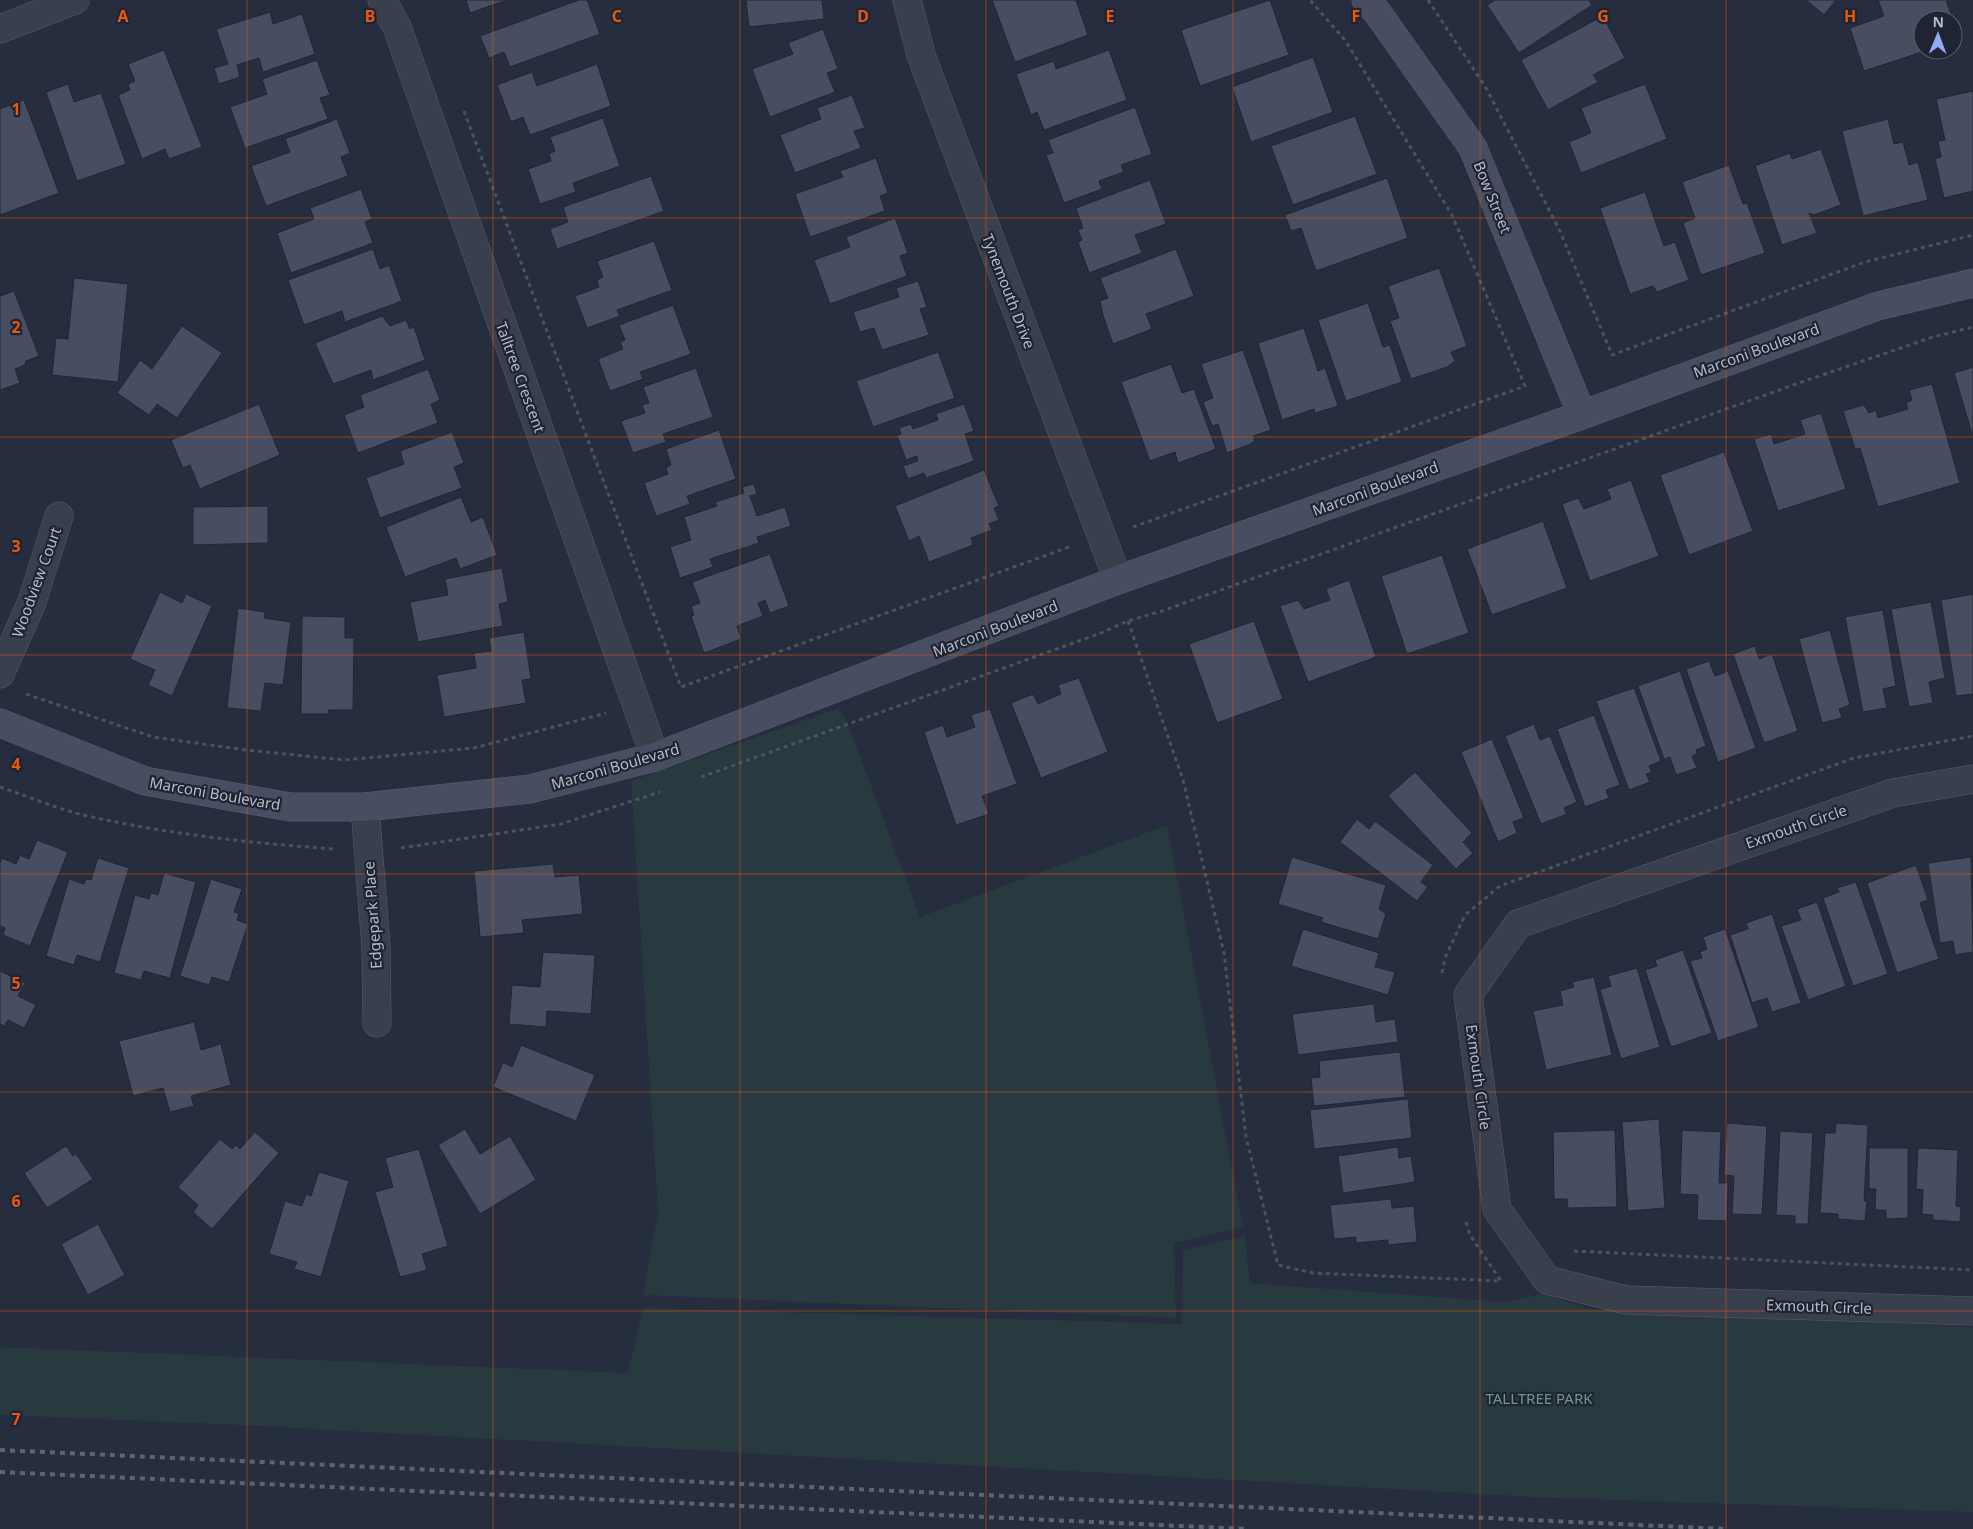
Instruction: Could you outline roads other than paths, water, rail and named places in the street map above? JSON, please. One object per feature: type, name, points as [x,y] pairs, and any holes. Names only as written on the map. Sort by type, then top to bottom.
[{"type":"street","points":[[0,29],[75,0]]},
{"type":"street","name":"Talltree Crescent","points":[[382,0],[397,27],[655,757]]},
{"type":"street","name":"Tynemouth Drive","points":[[907,0],[921,55],[1118,580]]},
{"type":"street","name":"Bow Street","points":[[1366,0],[1377,12],[1473,148],[1582,415]]},
{"type":"street","name":"Marconi Boulevard","points":[[0,723],[145,781],[290,807],[365,807],[530,790],[655,757],[1118,580],[1582,415],[1878,306],[1973,283]]},
{"type":"street","name":"Woodview Court","points":[[0,674],[32,602],[59,516]]},
{"type":"street","name":"Exmouth Circle","points":[[1973,779],[1893,792],[1518,924],[1468,995],[1497,1209],[1547,1280],[1626,1300],[1973,1311]]},
{"type":"street","name":"Edgepark Place","points":[[365,807],[376,948],[377,1023]]},
{"type":"railway","points":[[0,1450],[1727,1529]]},
{"type":"railway","points":[[0,1472],[1247,1529]]},
{"type":"park label","name":"TALLTREE PARK","points":[[1539,1398]]}]
